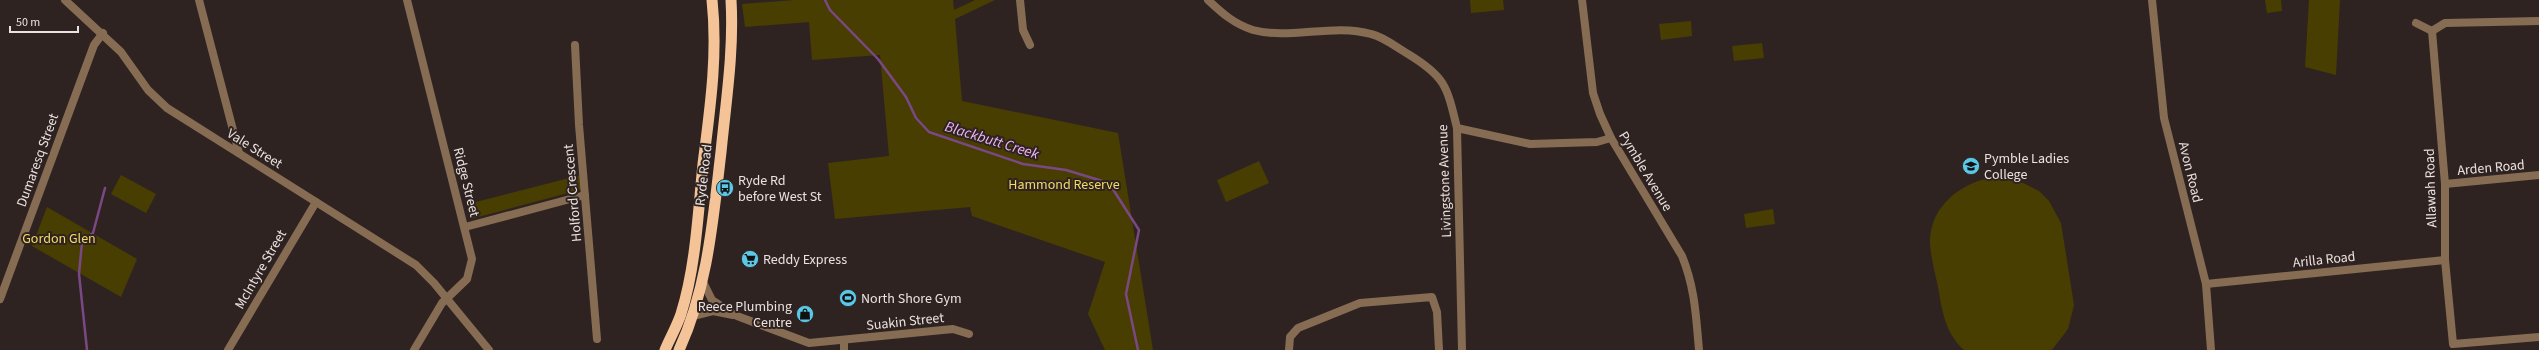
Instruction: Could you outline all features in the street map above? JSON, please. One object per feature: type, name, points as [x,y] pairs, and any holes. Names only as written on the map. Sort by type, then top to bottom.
[{"type":"highway","name":"Ryde Road","points":[[665,350],[680,316],[688,283],[694,246],[713,83],[715,26],[712,0]]},
{"type":"highway","name":"Ryde Road","points":[[680,350],[693,316],[703,282],[728,94],[732,28],[731,0]]},
{"type":"highway","points":[[660,350],[680,316]]},
{"type":"street","name":"Vale Street","points":[[65,0],[103,33],[121,52],[157,99],[239,153],[416,265],[447,299]]},
{"type":"street","points":[[199,0],[239,153]]},
{"type":"street","name":"Ridge Street","points":[[408,0],[472,259],[471,269],[466,279],[442,303],[414,350]]},
{"type":"street","points":[[1020,0],[1023,30],[1030,45]]},
{"type":"street","name":"Livingstone Avenue","points":[[1208,0],[1229,19],[1252,30],[1263,32],[1364,32],[1380,37],[1429,66],[1439,76],[1448,94],[1457,128],[1462,350]]},
{"type":"street","name":"Pymble Avenue","points":[[1582,0],[1593,93],[1611,138],[1682,256],[1693,287],[1699,350]]},
{"type":"street","name":"Avon Road","points":[[2152,0],[2164,118],[2206,284],[2211,350]]},
{"type":"street","points":[[2416,23],[2432,31],[2445,23],[2539,21]]},
{"type":"street","name":"Allawah Road","points":[[2432,31],[2445,184],[2445,260],[2453,344],[2539,337]]},
{"type":"street","name":"Dumaresq Street","points":[[0,299],[94,45],[103,33]]},
{"type":"street","name":"Holford Crescent","points":[[575,45],[585,195],[597,339]]},
{"type":"street","points":[[1457,128],[1530,144],[1597,142],[1611,138]]},
{"type":"street","name":"Arden Road","points":[[2445,184],[2539,176]]},
{"type":"street","points":[[465,226],[585,195]]},
{"type":"street","name":"McIntyre Street","points":[[228,350],[316,202]]},
{"type":"street","name":"Arilla Road","points":[[2206,284],[2445,260]]},
{"type":"street","points":[[703,282],[712,300],[737,316]]},
{"type":"street","points":[[1289,350],[1290,337],[1298,328],[1360,303],[1432,297],[1437,312],[1439,350]]},
{"type":"street","points":[[447,299],[489,350]]},
{"type":"street","points":[[693,316],[713,311],[737,316]]},
{"type":"street","name":"Suakin Street","points":[[737,316],[809,343],[844,346],[953,329],[969,334]]},
{"type":"green space","name":"Hammond Reserve","points":[[794,0],[953,0],[954,10],[975,0],[995,0],[955,19],[962,101],[1118,133],[1153,350],[1105,350],[1088,314],[1105,262],[972,216],[970,207],[835,219],[828,163],[889,156],[880,55],[812,60],[809,22],[745,27],[742,4]]},
{"type":"green space","points":[[1470,0],[1503,0],[1504,10],[1471,13]]},
{"type":"green space","points":[[2265,0],[2281,0],[2282,11],[2267,13]]},
{"type":"green space","points":[[2309,0],[2340,0],[2336,75],[2305,67]]},
{"type":"green space","points":[[1691,21],[1692,36],[1661,40],[1659,24]]},
{"type":"green space","points":[[1762,43],[1764,58],[1734,61],[1732,46]]},
{"type":"green space","points":[[1259,161],[1269,183],[1226,202],[1217,180]]},
{"type":"green space","points":[[121,175],[156,194],[146,213],[111,194]]},
{"type":"green space","points":[[581,175],[583,189],[471,219],[468,204]]},
{"type":"green space","points":[[1996,177],[2013,178],[2039,191],[2049,201],[2061,223],[2074,305],[2068,329],[2052,350],[1964,350],[1952,336],[1945,321],[1930,244],[1931,230],[1935,218],[1941,207],[1960,190],[1983,179]]},
{"type":"green space","name":"Gordon Glen","points":[[47,207],[137,259],[121,297],[32,246]]},
{"type":"green space","points":[[1773,209],[1775,224],[1746,228],[1744,214]]},
{"type":"waterway","name":"Blackbutt Creek","points":[[825,0],[830,10],[878,59],[906,97],[916,118],[929,132],[1023,164],[1066,170],[1109,183],[1139,230],[1126,294],[1138,350]]},
{"type":"waterway","points":[[87,350],[79,274],[82,242],[93,233],[105,188]]},
{"type":"place","name":"Pymble Ladies College","points":[[1971,166]]},
{"type":"place","name":"Ryde Rd before West St","points":[[725,188]]},
{"type":"place","name":"Reddy Express","points":[[750,259]]},
{"type":"place","name":"North Shore Gym","points":[[848,298]]},
{"type":"place","name":"Reece Plumbing Centre","points":[[805,314]]}]
